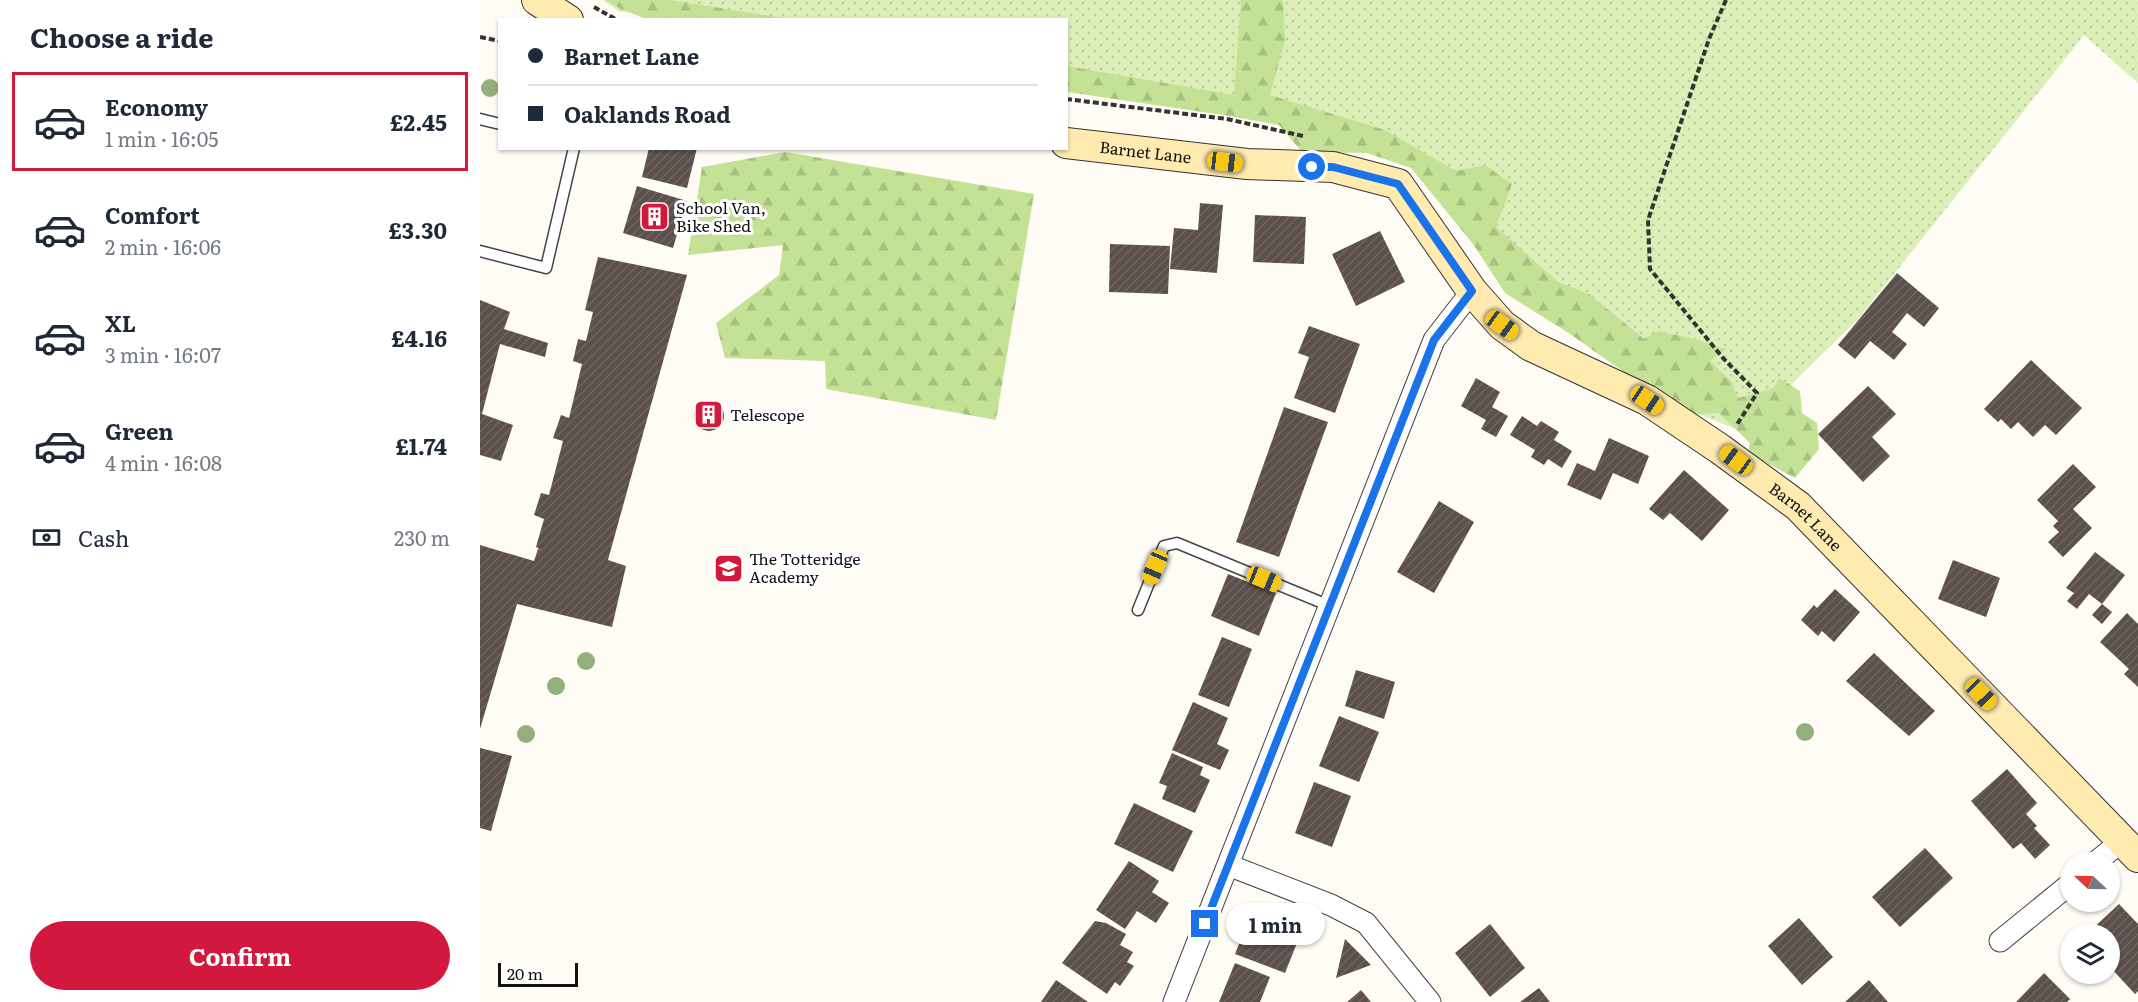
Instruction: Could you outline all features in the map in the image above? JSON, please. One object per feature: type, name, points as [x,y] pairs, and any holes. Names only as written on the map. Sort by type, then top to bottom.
[{"type":"street","points":[[537,0],[578,12]]},
{"type":"street","name":"Barnet Lane","points":[[1068,143],[1247,164],[1333,167],[1398,184],[1472,291],[1502,325],[1531,346],[1647,400],[1720,449],[1798,506],[2131,849]]},
{"type":"street","points":[[1174,1002],[1434,340],[1472,291]]},
{"type":"street","points":[[1228,865],[1331,905],[1366,923],[1430,1002]]},
{"type":"street","points":[[2000,941],[2060,892]]},
{"type":"lane","points":[[480,119],[498,124]]},
{"type":"lane","points":[[480,251],[546,267],[574,150]]},
{"type":"lane","points":[[1138,610],[1164,546],[1177,543],[1330,606]]},
{"type":"path","points":[[1720,449],[1757,393],[1722,358],[1650,269],[1648,220],[1709,39],[1726,0]]},
{"type":"path","points":[[578,12],[607,18]]},
{"type":"path","points":[[480,37],[498,41]]},
{"type":"green space","points":[[603,0],[2138,0],[2138,83],[2084,35],[1859,318],[1743,432],[1684,408],[1422,163],[1259,112],[1068,82],[1068,18],[665,18],[618,11]]},
{"type":"green space","points":[[606,0],[670,0],[784,18],[644,18]]},
{"type":"green space","points":[[1241,0],[1283,0],[1285,40],[1270,95],[1385,130],[1456,171],[1485,165],[1512,184],[1496,227],[1558,282],[1589,294],[1644,339],[1658,331],[1699,340],[1725,349],[1710,361],[1732,382],[1738,398],[1774,388],[1779,378],[1800,391],[1802,413],[1817,423],[1819,449],[1795,478],[1748,453],[1750,443],[1719,413],[1685,415],[1570,334],[1505,293],[1473,244],[1411,168],[1367,153],[1302,152],[1279,125],[1068,92],[1068,66],[1234,95]]},
{"type":"green space","points":[[785,152],[1034,194],[996,420],[826,389],[825,361],[725,358],[716,323],[779,275],[783,245],[688,255],[702,167]]},
{"type":"building","points":[[649,150],[696,150],[687,188],[642,177]]},
{"type":"building","name":"School Van, Bike Shed","points":[[637,186],[687,201],[673,248],[623,233]]},
{"type":"building","points":[[1200,203],[1223,205],[1217,273],[1170,269],[1174,228],[1198,230]]},
{"type":"building","points":[[1255,215],[1306,217],[1304,264],[1253,262]]},
{"type":"building","points":[[1380,231],[1405,282],[1356,306],[1332,254]]},
{"type":"building","points":[[1110,244],[1170,246],[1168,294],[1109,292]]},
{"type":"building","points":[[598,257],[687,275],[608,560],[626,566],[612,627],[517,604],[480,729],[480,545],[534,561],[538,549],[541,550],[536,547],[544,519],[534,515],[541,493],[549,495],[563,441],[553,438],[561,415],[569,418],[582,364],[573,361],[578,339],[586,341],[593,312],[585,310]]},
{"type":"building","points":[[1897,273],[1939,308],[1924,327],[1907,313],[1892,332],[1907,344],[1894,360],[1870,341],[1855,359],[1838,345]]},
{"type":"building","points":[[480,300],[510,312],[504,329],[548,343],[545,357],[500,344],[482,414],[513,425],[501,461],[480,455]]},
{"type":"building","points":[[1309,326],[1360,344],[1335,413],[1294,398],[1309,357],[1298,353]]},
{"type":"building","points":[[2031,360],[2082,408],[2056,435],[2045,425],[2033,437],[2018,422],[2011,429],[2001,419],[1998,422],[1984,409]]},
{"type":"building","points":[[1476,378],[1500,392],[1492,407],[1508,416],[1496,437],[1481,429],[1486,420],[1461,406]]},
{"type":"building","points":[[1868,386],[1896,414],[1872,437],[1890,456],[1863,482],[1818,434]]},
{"type":"building","name":"Telescope","points":[[709,401],[720,405],[724,416],[720,427],[709,431],[698,427],[694,416],[698,405]]},
{"type":"building","points":[[1284,407],[1328,422],[1279,557],[1236,542]]},
{"type":"building","points":[[1522,416],[1537,426],[1541,421],[1559,432],[1554,440],[1572,451],[1562,468],[1548,459],[1544,465],[1531,457],[1535,450],[1510,435]]},
{"type":"building","points":[[1609,438],[1649,456],[1638,484],[1613,473],[1601,500],[1567,485],[1577,463],[1595,471]]},
{"type":"building","points":[[2073,464],[2096,487],[2073,509],[2092,528],[2063,557],[2048,542],[2059,532],[2053,526],[2058,521],[2037,500]]},
{"type":"building","points":[[1684,470],[1729,510],[1702,541],[1670,513],[1663,520],[1649,509]]},
{"type":"building","points":[[1439,501],[1474,522],[1434,593],[1397,572]]},
{"type":"building","points":[[2095,552],[2125,575],[2102,604],[2089,594],[2077,609],[2067,601],[2074,593],[2066,588]]},
{"type":"building","points":[[1953,560],[2000,578],[1986,617],[1938,599]]},
{"type":"building","points":[[1228,574],[1276,593],[1259,636],[1211,616]]},
{"type":"building","points":[[1835,589],[1860,612],[1834,642],[1822,631],[1818,636],[1801,620],[1814,605],[1817,608]]},
{"type":"building","points":[[2102,604],[2112,612],[2102,624],[2092,615]]},
{"type":"building","points":[[2127,613],[2138,624],[2138,687],[2124,674],[2129,669],[2100,642]]},
{"type":"building","points":[[1222,637],[1252,649],[1229,707],[1198,695]]},
{"type":"building","points":[[1874,653],[1935,711],[1909,736],[1846,681]]},
{"type":"building","points":[[1356,670],[1395,682],[1384,719],[1345,706]]},
{"type":"building","points":[[1193,702],[1228,718],[1217,744],[1229,750],[1220,770],[1172,750]]},
{"type":"building","points":[[1339,716],[1379,732],[1359,782],[1319,766]]},
{"type":"building","points":[[480,748],[512,756],[491,831],[480,828]]},
{"type":"building","points":[[1172,753],[1203,767],[1200,775],[1210,780],[1195,813],[1162,799],[1167,786],[1159,783]]},
{"type":"building","points":[[2007,769],[2037,803],[2026,814],[2037,826],[2034,828],[2050,845],[2035,859],[2021,843],[2013,849],[1971,801]]},
{"type":"building","points":[[1314,782],[1351,796],[1332,847],[1295,833]]},
{"type":"building","points":[[1134,803],[1193,831],[1173,872],[1114,844]]},
{"type":"building","points":[[1925,848],[1953,878],[1900,927],[1872,897]]},
{"type":"building","points":[[1129,861],[1159,881],[1152,892],[1169,903],[1156,923],[1137,911],[1125,929],[1096,910]]},
{"type":"building","points":[[2120,905],[2138,924],[2138,991],[2135,994],[2120,978],[2120,924],[2098,924],[2110,912],[2120,912]]},
{"type":"building","points":[[1253,909],[1303,928],[1285,973],[1235,954]]},
{"type":"building","points":[[1799,918],[1833,957],[1802,985],[1768,946]]},
{"type":"building","points":[[1095,921],[1106,923],[1126,934],[1120,945],[1133,952],[1127,962],[1134,966],[1120,986],[1115,982],[1107,994],[1062,963]]},
{"type":"building","points":[[1490,924],[1525,968],[1490,997],[1455,953]]},
{"type":"building","points":[[1345,939],[1371,965],[1336,978]]},
{"type":"building","points":[[1235,963],[1270,977],[1260,1002],[1219,1002]]},
{"type":"building","points":[[2044,973],[2070,999],[2067,1002],[2016,1002]]},
{"type":"building","points":[[1056,980],[1088,1002],[1041,1002]]},
{"type":"building","points":[[1869,980],[1888,1002],[1845,1002]]},
{"type":"building","points":[[1539,988],[1550,1002],[1520,1002]]},
{"type":"building","points":[[1361,990],[1371,1002],[1347,1002]]},
{"type":"place","name":"School Van, Bike Shed","points":[[655,217]]},
{"type":"place","name":"Telescope","points":[[709,415]]},
{"type":"place","name":"The Totteridge Academy","points":[[728,568]]},
{"type":"route","points":[[1205,924],[1434,340],[1472,291],[1398,184],[1333,167],[1312,167]]}]
